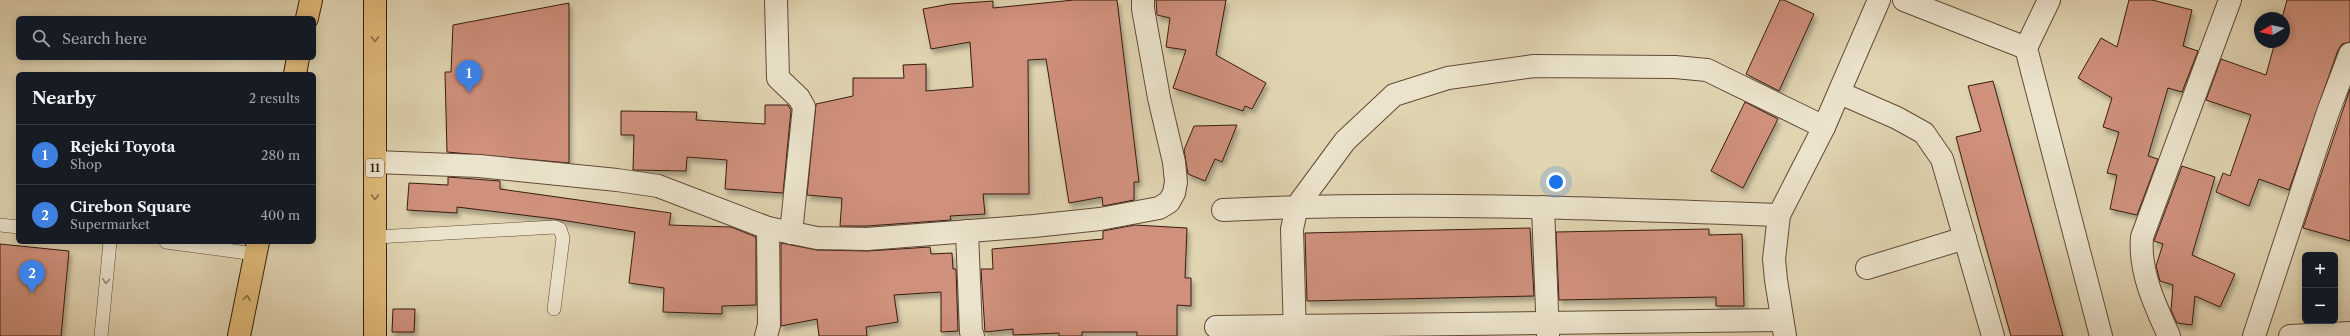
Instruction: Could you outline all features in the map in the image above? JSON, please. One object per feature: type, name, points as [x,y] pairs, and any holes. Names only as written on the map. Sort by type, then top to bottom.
[{"type":"highway","points":[[307,16],[311,0]]},
{"type":"highway","name":"11","points":[[375,0],[375,336]]},
{"type":"highway","points":[[295,72],[298,60]]},
{"type":"highway","points":[[239,336],[256,248]]},
{"type":"street","points":[[776,0],[778,78],[799,98],[804,107],[791,233]]},
{"type":"street","points":[[375,162],[479,166],[617,180],[658,186],[768,228],[817,238],[868,239],[967,231],[1100,219],[1159,208],[1169,202],[1174,193],[1176,182],[1174,162],[1153,68],[1143,10],[1143,0]]},
{"type":"street","points":[[1216,327],[1295,330],[1784,328],[1774,259],[1778,215],[1840,93],[1879,0]]},
{"type":"street","points":[[1904,0],[2026,48]]},
{"type":"street","points":[[2049,0],[2026,48],[2101,336]]},
{"type":"street","points":[[2169,336],[2151,297],[2140,252],[2142,237],[2230,0]]},
{"type":"street","points":[[2254,336],[2328,112],[2350,54]]},
{"type":"street","points":[[1295,330],[1292,229],[1296,206],[1345,141],[1390,98],[1402,92],[1448,78],[1534,66],[1675,67],[1707,70],[1824,127]]},
{"type":"street","points":[[1840,93],[1897,118],[1924,133],[1942,158],[1993,336]]},
{"type":"street","points":[[1223,210],[1296,206],[1543,207],[1778,215]]},
{"type":"street","points":[[1543,207],[1548,330]]},
{"type":"street","points":[[766,336],[769,325],[768,228]]},
{"type":"street","points":[[967,231],[971,332],[973,336]]},
{"type":"street","points":[[1867,268],[1965,238]]},
{"type":"street","points":[[2290,336],[2350,333]]},
{"type":"lane","points":[[0,225],[16,227]]},
{"type":"lane","points":[[376,237],[555,227],[560,229],[563,238],[554,309]]},
{"type":"lane","points":[[101,336],[110,244]]},
{"type":"lane","points":[[196,244],[256,248]]},
{"type":"building","points":[[1074,0],[1117,0],[1139,182],[1134,182],[1134,200],[1103,206],[1102,197],[1069,203],[1046,59],[1028,60],[1029,194],[983,194],[985,214],[950,216],[951,220],[867,226],[840,226],[842,198],[807,195],[816,104],[853,96],[853,78],[904,78],[903,65],[926,64],[926,91],[973,87],[970,42],[931,49],[923,9],[950,4],[993,1],[993,8]]},
{"type":"building","points":[[1156,0],[1226,0],[1216,55],[1266,83],[1252,109],[1245,106],[1243,111],[1173,88],[1186,50],[1166,47],[1170,18],[1157,15]]},
{"type":"building","points":[[1780,0],[1784,0],[1814,14],[1779,91],[1746,74]]},
{"type":"building","points":[[2129,0],[2152,0],[2192,10],[2183,46],[2198,51],[2182,92],[2168,88],[2148,156],[2158,159],[2137,215],[2110,209],[2117,175],[2107,173],[2119,132],[2103,127],[2112,98],[2078,78],[2101,38],[2117,47]]},
{"type":"building","points":[[2287,0],[2350,0],[2350,42],[2342,44],[2338,50],[2289,190],[2259,179],[2249,206],[2216,192],[2223,173],[2230,176],[2251,115],[2206,100],[2221,59],[2266,75],[2273,48],[2290,48],[2290,12],[2284,12]]},
{"type":"building","points":[[569,3],[569,163],[447,152],[445,72],[451,72],[453,25]]},
{"type":"building","points":[[1993,81],[2063,336],[2011,336],[1980,226],[1956,137],[1981,131],[1968,86]]},
{"type":"building","points":[[2350,89],[2350,241],[2303,228]]},
{"type":"building","points":[[1745,102],[1778,119],[1743,188],[1711,171]]},
{"type":"building","points":[[765,105],[788,105],[791,110],[783,193],[725,189],[727,160],[687,157],[686,171],[633,170],[634,135],[621,135],[621,111],[697,112],[696,120],[765,124]]},
{"type":"building","points":[[1237,125],[1222,162],[1215,159],[1205,181],[1188,174],[1184,150],[1194,126]]},
{"type":"building","points":[[2182,166],[2215,177],[2192,255],[2235,274],[2220,307],[2195,296],[2192,325],[2177,323],[2175,319],[2171,310],[2173,285],[2160,281],[2156,266],[2163,244],[2154,241]]},
{"type":"building","points":[[448,177],[500,181],[500,189],[671,213],[669,225],[731,227],[756,237],[756,305],[722,306],[722,314],[663,312],[664,288],[629,283],[635,232],[555,219],[457,207],[457,213],[407,210],[409,183],[448,185]]},
{"type":"building","points":[[1135,225],[1187,228],[1185,278],[1191,278],[1191,306],[1177,305],[1177,336],[1137,336],[1137,332],[1082,332],[1082,336],[1059,336],[1059,333],[1013,335],[1013,329],[985,332],[981,269],[993,269],[992,249],[1103,239],[1103,231]]},
{"type":"building","points":[[1530,228],[1534,296],[1307,301],[1305,233]]},
{"type":"building","points":[[1709,229],[1709,235],[1742,234],[1744,306],[1716,306],[1716,297],[1559,300],[1556,232]]},
{"type":"building","points":[[781,243],[817,250],[868,251],[930,247],[931,254],[952,253],[953,269],[956,269],[958,331],[941,332],[941,292],[894,295],[898,322],[866,327],[867,336],[819,336],[817,319],[781,326]]},
{"type":"building","points":[[0,244],[69,251],[61,336],[0,336]]},
{"type":"building","points":[[393,309],[415,309],[414,332],[392,332]]},
{"type":"place","name":"Rejeki Toyota","points":[[469,93]]},
{"type":"place","name":"Cirebon Square","points":[[32,293]]}]
